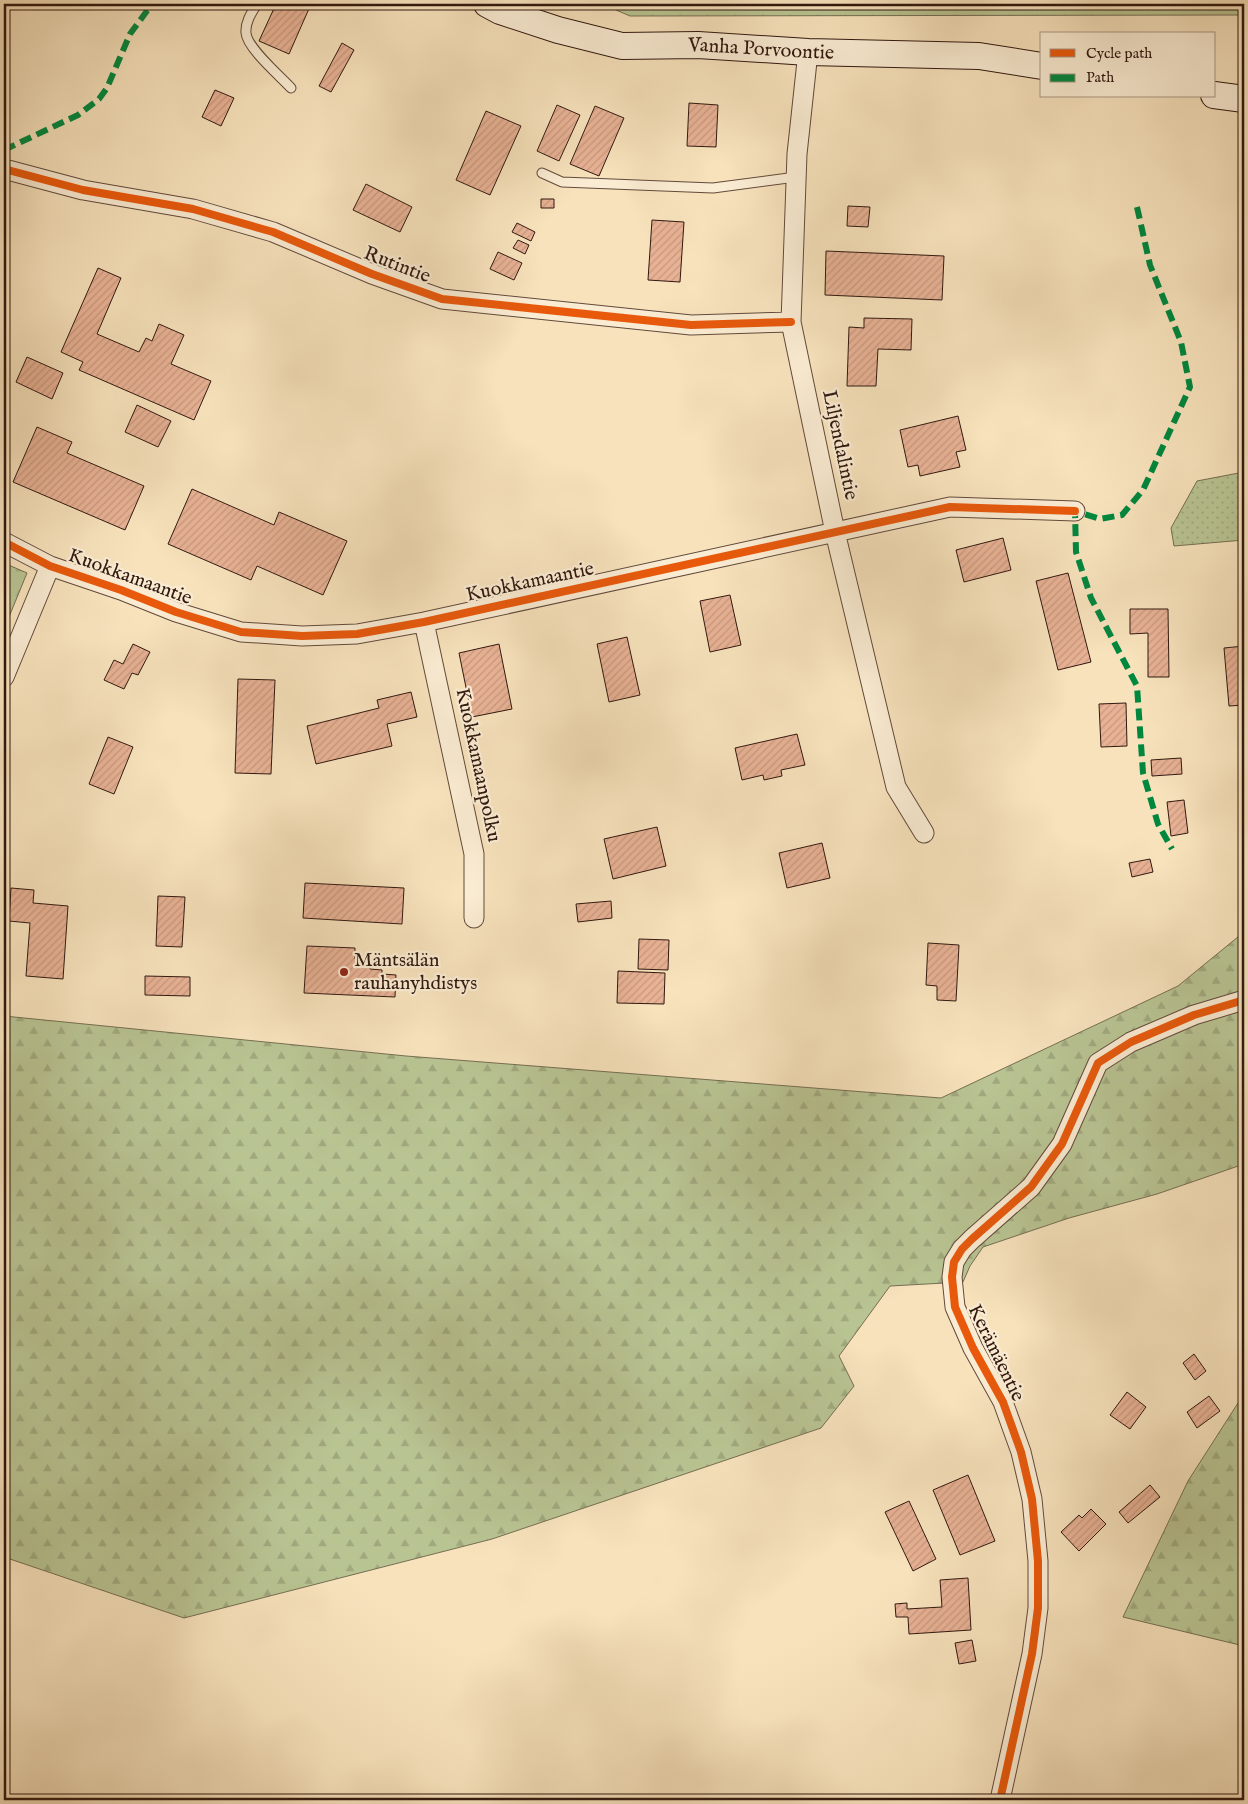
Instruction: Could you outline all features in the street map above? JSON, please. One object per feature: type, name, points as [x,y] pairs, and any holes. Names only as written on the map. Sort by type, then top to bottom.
[{"type":"main road","name":"Vanha Porvoontie","points":[[487,4],[500,11],[558,30],[622,46],[698,45],[808,52],[979,56],[1040,66]]},
{"type":"main road","points":[[1216,95],[1244,99]]},
{"type":"street","name":"Liljendalintie","points":[[808,52],[797,154],[791,322],[835,532],[896,787],[924,833]]},
{"type":"street","name":"Rutintie","points":[[4,169],[83,190],[193,209],[273,232],[372,274],[442,299],[691,325],[791,322]]},
{"type":"street","name":"Kuokkamaantie","points":[[4,542],[50,566],[121,590],[176,612],[241,632],[302,636],[357,634],[424,622],[950,507],[1075,512]]},
{"type":"street","points":[[4,677],[50,566]]},
{"type":"street","name":"Kuokkamaanpolku","points":[[424,622],[474,854],[474,918]]},
{"type":"street","name":"Kerämäentie","points":[[1000,1800],[1032,1654],[1038,1608],[1038,1561],[1032,1499],[1022,1452],[1003,1402],[973,1348],[955,1307],[952,1277],[954,1262],[972,1238],[1031,1187],[1062,1144],[1098,1063],[1131,1042],[1194,1016],[1244,1000]]},
{"type":"lane","points":[[257,4],[247,21],[246,34],[254,50],[291,88]]},
{"type":"lane","points":[[542,173],[562,182],[713,188],[796,177]]},
{"type":"green space","points":[[602,4],[1244,4],[1244,15],[630,16]]},
{"type":"green space","points":[[1244,472],[1244,540],[1174,546],[1171,528],[1197,481]]},
{"type":"green space","points":[[4,563],[27,573],[4,629]]},
{"type":"green space","points":[[1244,932],[1244,1164],[1157,1194],[1069,1218],[983,1247],[970,1266],[963,1282],[890,1286],[839,1356],[854,1386],[821,1428],[492,1539],[184,1618],[4,1557],[4,1016],[406,1056],[941,1098],[1178,986]]},
{"type":"green space","points":[[1244,1401],[1244,1646],[1123,1617],[1188,1481],[1238,1403]]},
{"type":"building","points":[[276,4],[311,4],[289,54],[259,41]]},
{"type":"building","points":[[342,43],[354,50],[331,92],[319,86]]},
{"type":"building","points":[[215,90],[234,98],[221,126],[202,117]]},
{"type":"building","points":[[689,103],[718,105],[716,147],[687,146]]},
{"type":"building","points":[[557,105],[580,115],[559,161],[537,151]]},
{"type":"building","points":[[595,106],[624,118],[599,176],[570,164]]},
{"type":"building","points":[[486,111],[521,126],[490,195],[456,180]]},
{"type":"building","points":[[366,184],[412,207],[400,232],[353,210]]},
{"type":"building","points":[[541,199],[554,199],[554,208],[541,208]]},
{"type":"building","points":[[848,206],[870,207],[868,227],[847,226]]},
{"type":"building","points":[[652,220],[684,222],[680,282],[648,280]]},
{"type":"building","points":[[517,223],[535,232],[531,241],[512,232]]},
{"type":"building","points":[[518,240],[529,245],[525,254],[513,248]]},
{"type":"building","points":[[826,251],[944,256],[942,300],[825,295]]},
{"type":"building","points":[[498,252],[522,263],[514,280],[490,269]]},
{"type":"building","points":[[98,268],[121,278],[97,334],[139,352],[146,338],[152,341],[159,324],[184,335],[171,364],[211,381],[194,420],[79,370],[83,362],[61,352]]},
{"type":"building","points":[[864,318],[912,319],[911,350],[878,349],[876,386],[847,386],[849,327],[864,328]]},
{"type":"building","points":[[27,357],[63,373],[52,399],[16,382]]},
{"type":"building","points":[[137,405],[171,421],[158,447],[125,432]]},
{"type":"building","points":[[958,416],[966,450],[956,452],[960,467],[920,476],[918,465],[908,467],[900,430]]},
{"type":"building","points":[[37,427],[72,442],[67,453],[144,486],[125,530],[13,482]]},
{"type":"building","points":[[192,489],[274,525],[279,512],[347,541],[323,595],[257,566],[251,580],[168,544]]},
{"type":"building","points":[[1003,538],[1011,570],[964,582],[956,550]]},
{"type":"building","points":[[1068,573],[1091,662],[1058,670],[1036,581]]},
{"type":"building","points":[[730,595],[741,645],[710,652],[700,601]]},
{"type":"building","points":[[1130,609],[1168,609],[1169,677],[1148,677],[1148,633],[1130,634]]},
{"type":"building","points":[[627,637],[640,695],[609,702],[597,644]]},
{"type":"building","points":[[133,644],[150,652],[138,675],[132,673],[124,689],[104,680],[114,660],[123,664]]},
{"type":"building","points":[[499,644],[512,709],[472,717],[459,653]]},
{"type":"building","points":[[1244,646],[1244,705],[1229,706],[1224,648]]},
{"type":"building","points":[[238,679],[275,680],[271,774],[235,773]]},
{"type":"building","points":[[411,692],[417,717],[387,724],[392,746],[316,764],[307,726],[379,708],[377,700]]},
{"type":"building","points":[[1126,703],[1127,746],[1101,747],[1099,704]]},
{"type":"building","points":[[797,734],[805,765],[781,770],[782,776],[764,780],[763,775],[742,780],[735,748]]},
{"type":"building","points":[[108,737],[133,747],[114,794],[89,784]]},
{"type":"building","points":[[1181,758],[1182,774],[1152,776],[1151,760]]},
{"type":"building","points":[[1184,800],[1188,833],[1171,836],[1167,802]]},
{"type":"building","points":[[657,827],[666,866],[613,879],[604,839]]},
{"type":"building","points":[[822,843],[830,878],[787,888],[779,853]]},
{"type":"building","points":[[1150,859],[1153,872],[1132,877],[1129,863]]},
{"type":"building","points":[[305,883],[404,888],[402,924],[303,918]]},
{"type":"building","points":[[11,888],[34,890],[33,903],[68,906],[63,979],[26,976],[30,923],[9,921]]},
{"type":"building","points":[[158,896],[185,897],[182,947],[156,946]]},
{"type":"building","points":[[611,901],[612,918],[578,922],[576,904]]},
{"type":"building","points":[[639,939],[669,940],[668,970],[638,969]]},
{"type":"building","points":[[928,943],[959,945],[956,1001],[937,1000],[937,986],[926,985]]},
{"type":"building","name":"Mäntsälän rauhanyhdistys","points":[[307,946],[355,948],[355,959],[370,959],[370,969],[382,970],[382,974],[396,975],[395,997],[304,993]]},
{"type":"building","points":[[618,971],[665,973],[664,1004],[617,1003]]},
{"type":"building","points":[[145,976],[190,977],[190,996],[145,995]]},
{"type":"building","points":[[1194,1354],[1206,1371],[1195,1380],[1183,1363]]},
{"type":"building","points":[[1127,1392],[1146,1407],[1130,1429],[1110,1415]]},
{"type":"building","points":[[1209,1396],[1220,1411],[1197,1428],[1187,1412]]},
{"type":"building","points":[[968,1475],[995,1541],[960,1555],[933,1490]]},
{"type":"building","points":[[1150,1485],[1160,1497],[1128,1523],[1119,1512]]},
{"type":"building","points":[[909,1501],[936,1559],[913,1571],[885,1512]]},
{"type":"building","points":[[1091,1509],[1106,1524],[1079,1551],[1061,1532],[1079,1515],[1082,1518]]},
{"type":"building","points":[[968,1578],[971,1630],[909,1634],[908,1617],[896,1617],[895,1604],[907,1603],[907,1609],[942,1607],[940,1580]]},
{"type":"building","points":[[972,1640],[976,1661],[959,1664],[955,1643]]},
{"type":"marked path","points":[[4,150],[78,115],[99,99],[107,88],[130,34],[152,4]]},
{"type":"marked path","points":[[1137,207],[1150,265],[1181,342],[1190,387],[1143,490],[1122,515],[1100,519],[1075,511],[1076,552],[1091,598],[1137,686],[1143,773],[1158,824],[1172,849]]},
{"type":"cycle path","points":[[4,169],[83,190],[193,209],[273,232],[372,274],[442,299],[691,325],[791,322]]},
{"type":"cycle path","points":[[4,542],[50,566],[121,590],[176,612],[241,632],[302,636],[357,634],[424,622],[950,507],[1075,511]]},
{"type":"cycle path","points":[[1000,1800],[1032,1654],[1038,1608],[1038,1561],[1032,1499],[1021,1452],[1003,1402],[973,1348],[955,1307],[952,1277],[954,1262],[962,1249],[972,1239],[1031,1187],[1062,1144],[1098,1063],[1131,1042],[1194,1015],[1244,1000]]},
{"type":"place","name":"Mäntsälän rauhanyhdistys","points":[[344,972]]}]
